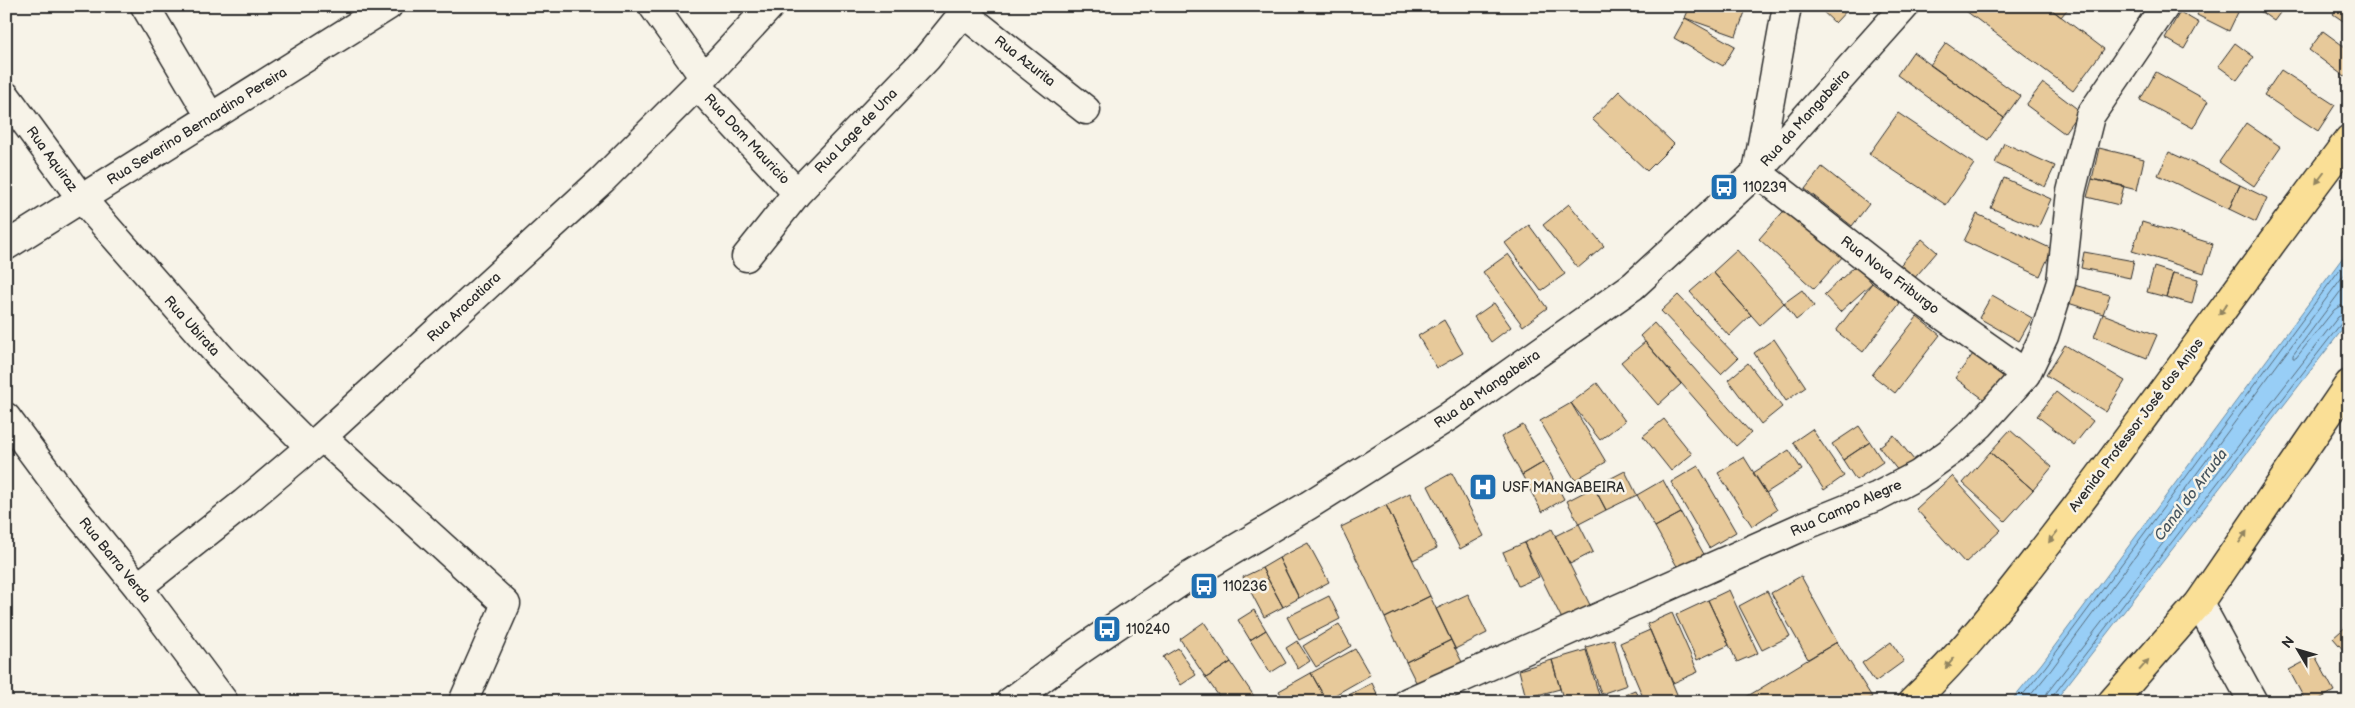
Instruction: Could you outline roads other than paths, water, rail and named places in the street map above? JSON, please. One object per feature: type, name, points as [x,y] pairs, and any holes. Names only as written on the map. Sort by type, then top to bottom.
[{"type":"main road","name":"Avenida Professor José dos Anjos","points":[[1912,702],[1936,679],[2029,568],[2349,139]]},
{"type":"main road","points":[[2112,702],[2199,603],[2349,384]]},
{"type":"street","points":[[145,6],[210,118]]},
{"type":"street","name":"Rua Severino Bernardino Pereira","points":[[6,246],[388,6]]},
{"type":"street","name":"Rua Dom Mauricio","points":[[653,6],[700,81],[797,192]]},
{"type":"street","name":"Rua Aracatiara","points":[[138,586],[244,503],[316,442],[602,180],[700,81],[770,6]]},
{"type":"street","points":[[1757,172],[1787,6]]},
{"type":"street","name":"Rua da Mangabeira","points":[[1010,702],[1079,651],[1188,577],[1309,505],[1448,418],[1633,286],[1757,172],[1905,6]]},
{"type":"street","name":"Rua Campo Alegre","points":[[1408,702],[1804,526],[1878,496],[1918,474],[1950,452],[1980,425],[2026,374],[2044,336],[2061,282],[2071,192],[2090,116],[2165,6]]},
{"type":"street","name":"Rua Azurita","points":[[966,10],[1086,110]]},
{"type":"street","name":"Rua Lage de Una","points":[[746,257],[797,192],[927,58],[966,10]]},
{"type":"street","name":"Rua Aquiraz","points":[[6,96],[80,198]]},
{"type":"street","name":"Rua Nova Friburgo","points":[[1757,172],[1918,298],[2026,374]]},
{"type":"street","name":"Rua Ubirata","points":[[80,198],[224,361],[506,604],[462,702]]},
{"type":"street","name":"Rua Barra Verda","points":[[6,418],[69,502],[138,586],[224,702]]},
{"type":"street","points":[[2199,603],[2253,702]]},
{"type":"water","name":"Canal do Arruda","points":[[2349,249],[2349,321],[2054,702],[2010,702],[2042,663]]},
{"type":"place","name":"110239","points":[[1724,187]]},
{"type":"place","name":"USF MANGABEIRA","points":[[1483,487]]},
{"type":"place","name":"110236","points":[[1204,586]]},
{"type":"place","name":"110240","points":[[1107,629]]}]
